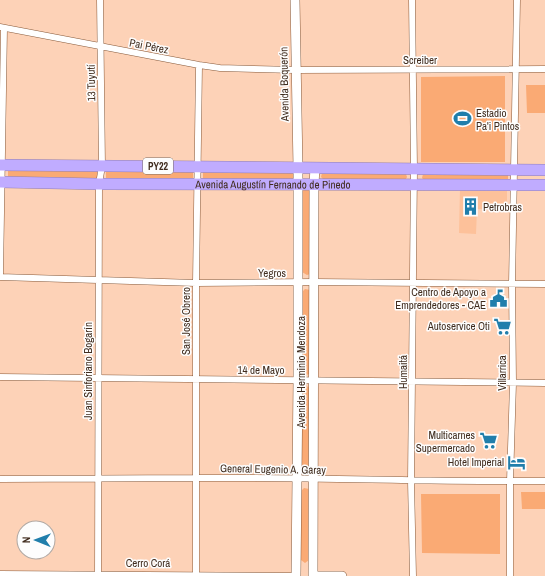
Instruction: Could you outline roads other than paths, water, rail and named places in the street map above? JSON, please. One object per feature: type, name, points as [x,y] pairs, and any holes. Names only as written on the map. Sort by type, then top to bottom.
[{"type":"highway","name":"Avenida Augustín Fernando de Pinedo","points":[[1,166],[198,166],[545,170]]},
{"type":"highway","name":"Avenida Augustín Fernando de Pinedo","points":[[1,182],[99,184],[297,183],[545,185]]},
{"type":"street","name":"13 Tuyutí","points":[[100,0],[102,166]]},
{"type":"street","name":"Avenida Boquerón","points":[[295,0],[295,70],[298,168]]},
{"type":"street","name":"Humaitá","points":[[412,0],[414,169],[412,282],[413,576]]},
{"type":"street","name":"Villarrica","points":[[510,576],[510,481],[513,383],[513,185],[517,0]]},
{"type":"street","name":"Pai Pérez","points":[[2,27],[199,65],[220,68],[295,70]]},
{"type":"street","points":[[0,275],[2,27]]},
{"type":"street","name":"San José Obrero","points":[[196,576],[196,283],[199,65]]},
{"type":"street","name":"Screiber","points":[[295,70],[545,69]]},
{"type":"street","name":"Juan Sinforiano Bogarín","points":[[98,576],[97,377],[99,184],[102,166]]},
{"type":"street","name":"Avenida Herminio Mendoza","points":[[296,576],[298,168]]},
{"type":"street","name":"Avenida Herminio Mendoza","points":[[313,576],[315,168]]},
{"type":"street","name":"Yegros","points":[[0,275],[98,281],[196,283],[412,282],[545,284]]},
{"type":"street","name":"14 de Mayo","points":[[0,377],[545,383]]},
{"type":"street","name":"General Eugenio A. Garay","points":[[0,479],[197,478],[545,481]]},
{"type":"street","name":"Cerro Corá","points":[[0,574],[98,576],[296,576],[299,570],[304,568],[309,570],[313,576],[342,576]]},
{"type":"place","name":"Estadio Pa'i Pintos","points":[[463,119]]},
{"type":"place","name":"Petrobras","points":[[470,207]]},
{"type":"place","name":"Centro de Apoyo a Emprendedores - CAE","points":[[499,298]]},
{"type":"place","name":"Autoservice Oti","points":[[503,326]]},
{"type":"place","name":"Multicarnes Supermercado","points":[[488,441]]},
{"type":"place","name":"Hotel Imperial","points":[[517,462]]}]
